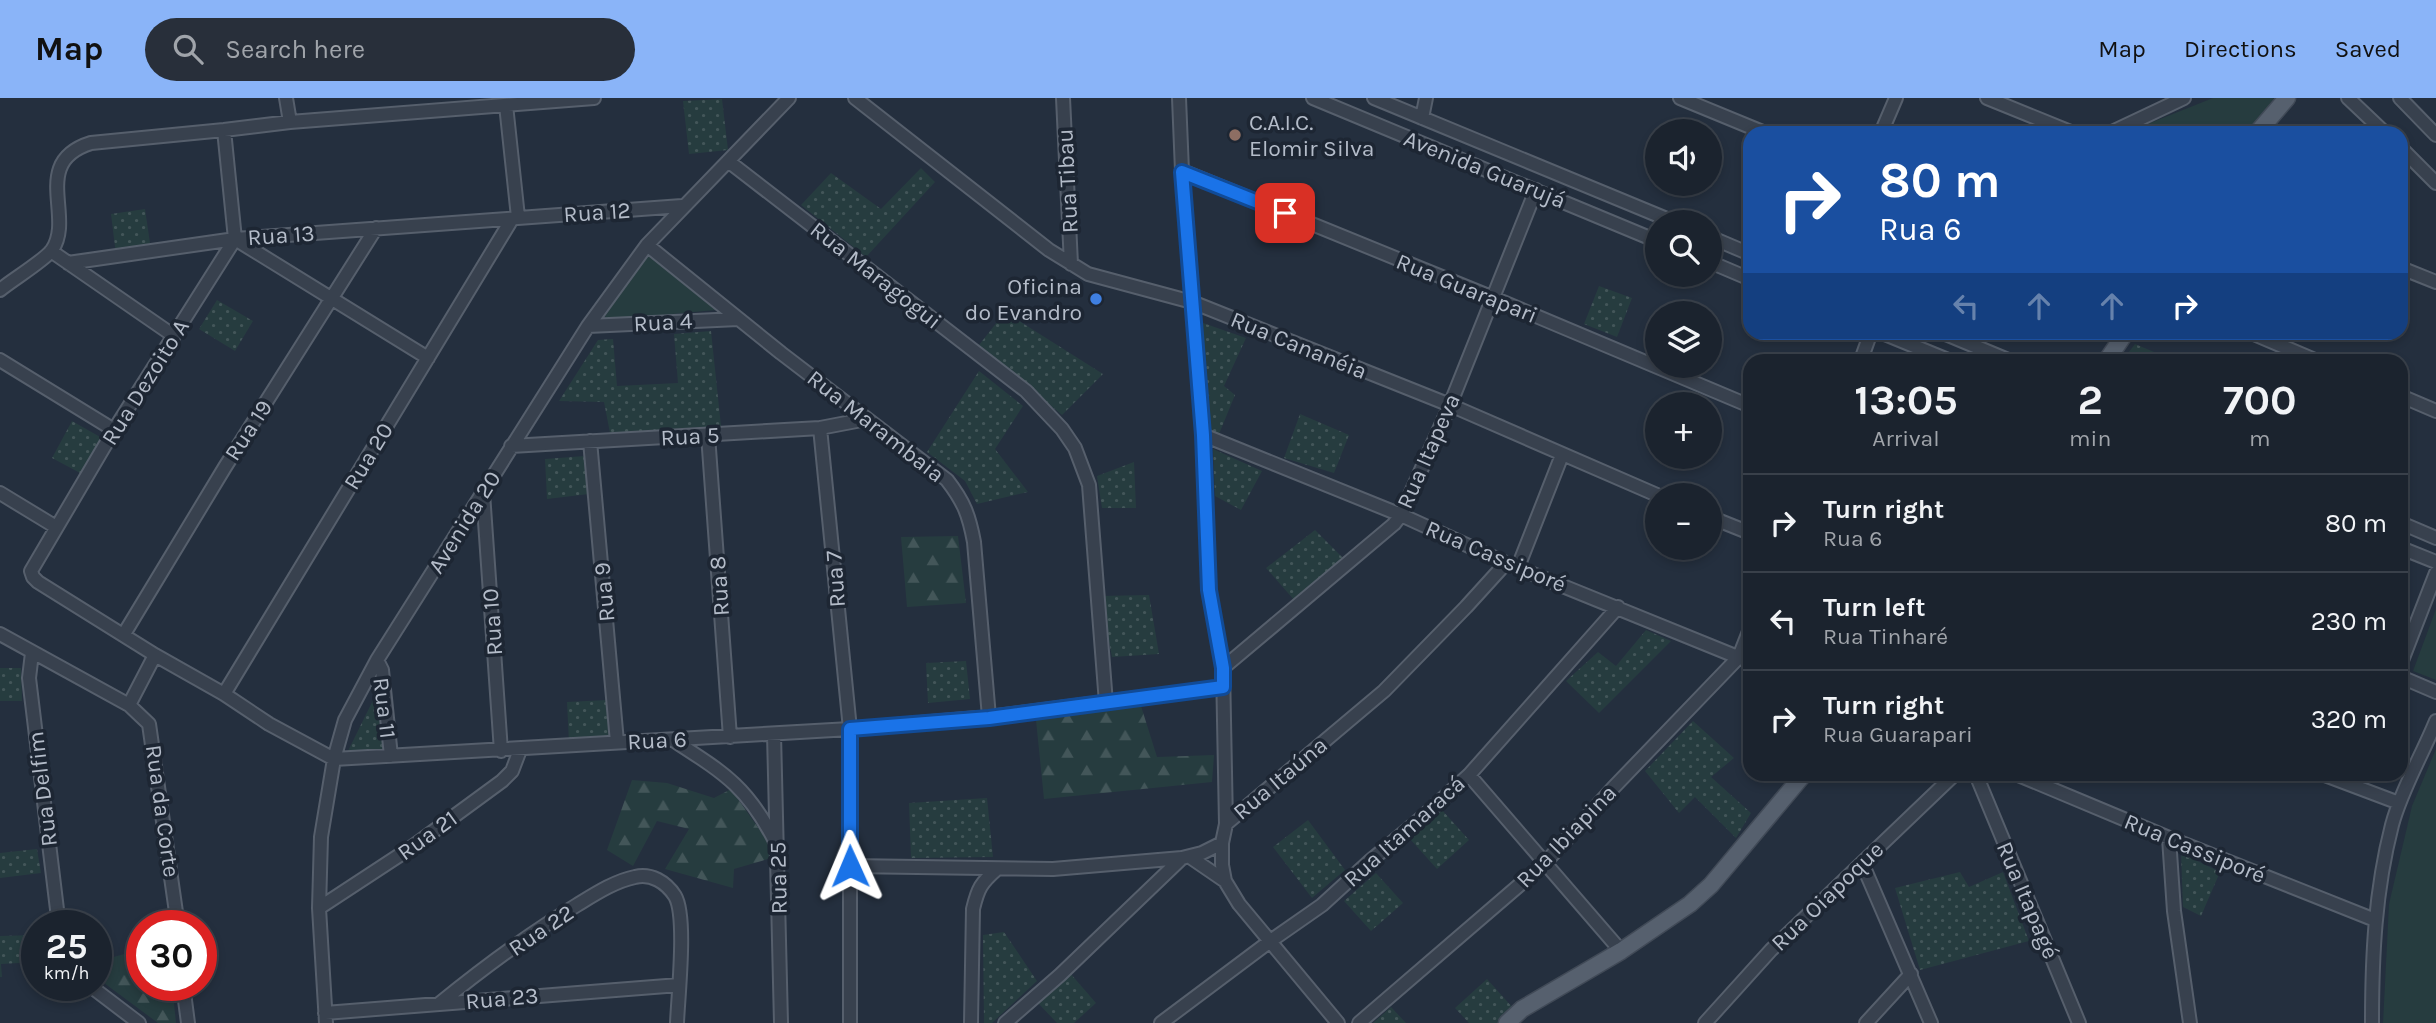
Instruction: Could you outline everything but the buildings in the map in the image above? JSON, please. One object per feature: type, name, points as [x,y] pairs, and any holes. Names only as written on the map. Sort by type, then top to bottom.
[{"type":"main road","points":[[2264,126],[2287,98]]},
{"type":"main road","points":[[1507,1023],[1522,1009],[1670,919],[1711,885],[1798,781]]},
{"type":"street","points":[[286,98],[289,121]]},
{"type":"street","points":[[0,290],[51,251],[59,229],[57,181],[70,153],[78,147],[91,143],[289,121],[594,98]]},
{"type":"street","name":"Avenida 20","points":[[325,1018],[319,908],[321,837],[334,759],[345,720],[377,660],[588,326],[647,245],[789,98]]},
{"type":"street","name":"Rua Cananéia","points":[[855,98],[1049,250],[1088,274],[1192,302],[1450,405],[1645,490]]},
{"type":"street","name":"Rua Tibau","points":[[1063,98],[1071,264]]},
{"type":"street","points":[[1179,98],[1182,172],[1203,435],[1209,590],[1223,668],[1226,824]]},
{"type":"street","name":"Avenida Guarujá","points":[[1313,98],[1645,236]]},
{"type":"street","name":"Avenida Guarujá","points":[[1374,98],[1645,210]]},
{"type":"street","points":[[1422,118],[1426,98]]},
{"type":"street","points":[[1884,126],[1896,98]]},
{"type":"street","points":[[1987,98],[2056,126]]},
{"type":"street","points":[[2125,126],[2184,98]]},
{"type":"street","points":[[2348,98],[2378,126]]},
{"type":"street","points":[[2400,98],[2436,135]]},
{"type":"street","points":[[1686,99],[1749,126]]},
{"type":"street","points":[[506,105],[515,218]]},
{"type":"street","points":[[1437,149],[1447,128]]},
{"type":"street","points":[[68,263],[234,239],[224,130]]},
{"type":"street","points":[[2408,155],[2436,183]]},
{"type":"street","name":"Rua Maragogui","points":[[728,161],[1026,391],[1062,429],[1075,448],[1089,485],[1106,703]]},
{"type":"street","name":"Rua Guarapari","points":[[1182,172],[1743,403]]},
{"type":"street","name":"Rua Itapeva","points":[[1223,668],[1394,524],[1401,514],[1450,405],[1536,190]]},
{"type":"street","name":"Rua 12","points":[[515,218],[682,206]]},
{"type":"street","name":"Rua 13","points":[[234,239],[515,218]]},
{"type":"street","name":"Rua 20","points":[[224,694],[515,218]]},
{"type":"street","name":"Rua 19","points":[[124,634],[225,467],[376,228]]},
{"type":"street","name":"Rua 13","points":[[234,239],[428,358]]},
{"type":"street","name":"Rua Dezoito A","points":[[124,634],[33,578],[31,571],[114,430],[234,239]]},
{"type":"street","points":[[1722,242],[1743,251]]},
{"type":"street","name":"Rua Marambaia","points":[[647,245],[947,480],[961,498],[970,516],[974,542],[989,718]]},
{"type":"street","points":[[51,251],[174,336]]},
{"type":"street","points":[[1722,267],[1743,276]]},
{"type":"street","points":[[2408,271],[2436,282]]},
{"type":"street","name":"Rua 4","points":[[588,326],[738,318]]},
{"type":"street","points":[[1899,340],[1933,354]]},
{"type":"street","points":[[1960,340],[1994,354]]},
{"type":"street","points":[[2268,340],[2301,354]]},
{"type":"street","points":[[0,360],[114,430]]},
{"type":"street","points":[[2408,400],[2436,411]]},
{"type":"street","name":"Rua 5","points":[[511,446],[820,428],[867,419]]},
{"type":"street","name":"Rua 7","points":[[820,428],[850,729]]},
{"type":"street","name":"Rua 8","points":[[708,435],[730,737]]},
{"type":"street","name":"Rua Cassiporé","points":[[1203,435],[1401,514],[1512,565],[1743,659]]},
{"type":"street","name":"Rua 9","points":[[590,441],[617,742]]},
{"type":"street","points":[[1512,565],[1562,455]]},
{"type":"street","points":[[0,493],[56,527]]},
{"type":"street","name":"Rua 10","points":[[483,494],[501,751]]},
{"type":"street","points":[[1722,522],[1743,530]]},
{"type":"street","points":[[2408,526],[2436,538]]},
{"type":"street","points":[[2408,551],[2436,562]]},
{"type":"street","name":"Rua Itaúna","points":[[850,866],[1053,869],[1186,857],[1222,843],[1226,824],[1384,691],[1466,607],[1512,565]]},
{"type":"street","points":[[2408,645],[2436,573]]},
{"type":"street","name":"Rua Itamaracá","points":[[1161,1023],[1322,905],[1469,775],[1618,607]]},
{"type":"street","points":[[0,634],[129,705],[155,655]]},
{"type":"street","points":[[124,634],[269,724],[334,759]]},
{"type":"street","name":"Rua Delfim","points":[[32,653],[29,678],[58,910]]},
{"type":"street","name":"Rua 11","points":[[377,660],[382,670],[391,756]]},
{"type":"street","name":"Rua Ibiapina","points":[[1359,1023],[1545,863],[1613,788],[1743,660]]},
{"type":"street","points":[[2408,680],[2436,692]]},
{"type":"street","name":"Rua 6","points":[[334,759],[730,737],[989,718],[1223,687]]},
{"type":"street","name":"Rua da Corte","points":[[129,705],[145,719],[151,732],[176,910]]},
{"type":"street","points":[[2372,1023],[2375,920],[2389,838],[2399,803],[2436,722]]},
{"type":"street","points":[[850,729],[850,1023]]},
{"type":"street","name":"Rua 25","points":[[774,734],[781,1023]]},
{"type":"street","points":[[673,740],[739,786],[754,803],[778,846]]},
{"type":"street","name":"Rua 21","points":[[319,908],[412,847],[502,781],[512,771],[520,750]]},
{"type":"street","points":[[1469,775],[1621,951]]},
{"type":"street","name":"Rua Oiapoque","points":[[1705,1023],[1771,950],[1948,781]]},
{"type":"street","name":"Rua Itapagé","points":[[1979,781],[2080,1023]]},
{"type":"street","name":"Rua Cassiporé","points":[[2033,781],[2375,920]]},
{"type":"street","points":[[2341,781],[2399,803]]},
{"type":"street","points":[[2169,838],[2174,911],[2190,1023]]},
{"type":"street","points":[[1222,843],[1225,881],[1239,904],[1338,1023]]},
{"type":"street","points":[[1005,1023],[1186,857],[1225,881]]},
{"type":"street","points":[[1862,863],[1931,1023]]},
{"type":"street","points":[[971,1023],[973,909],[982,881],[997,869]]},
{"type":"street","name":"Rua 22","points":[[439,1004],[546,924],[590,897],[636,876],[653,877],[665,884],[676,898],[680,917],[679,985]]},
{"type":"street","points":[[1866,1023],[1911,974]]},
{"type":"street","points":[[677,1023],[679,985]]},
{"type":"street","name":"Rua 23","points":[[325,1018],[439,1004],[679,985]]},
{"type":"street","points":[[110,1001],[139,1023]]},
{"type":"street","points":[[185,1001],[188,1023]]},
{"type":"green space","points":[[2213,98],[2274,98],[2254,126],[2143,126]]},
{"type":"green space","points":[[722,99],[728,150],[689,154],[683,101]]},
{"type":"green space","points":[[921,168],[935,182],[866,257],[801,205],[831,173],[881,209]]},
{"type":"green space","points":[[145,209],[151,250],[116,255],[111,214]]},
{"type":"green space","points":[[654,255],[717,305],[716,310],[607,320],[604,318],[643,257]]},
{"type":"green space","points":[[1599,286],[1632,298],[1617,337],[1584,324]]},
{"type":"green space","points":[[217,300],[253,321],[235,351],[199,329]]},
{"type":"green space","points":[[1005,312],[1103,374],[1062,415],[979,345]]},
{"type":"green space","points":[[1203,323],[1246,338],[1224,386],[1235,395],[1219,434],[1208,428]]},
{"type":"green space","points":[[711,331],[721,426],[610,433],[604,402],[559,401],[598,340],[613,339],[617,386],[678,383],[674,334]]},
{"type":"green space","points":[[2135,344],[2159,354],[2128,354]]},
{"type":"green space","points":[[979,371],[1023,406],[995,449],[1028,492],[977,504],[965,481],[927,452]]},
{"type":"green space","points":[[1300,414],[1349,435],[1334,473],[1284,458]]},
{"type":"green space","points":[[72,421],[102,438],[82,474],[52,458]]},
{"type":"green space","points":[[1213,449],[1262,471],[1241,510],[1215,496]]},
{"type":"green space","points":[[585,456],[589,494],[547,499],[545,459]]},
{"type":"green space","points":[[1134,462],[1136,508],[1102,508],[1097,476]]},
{"type":"green space","points":[[1315,530],[1345,560],[1295,601],[1266,568]]},
{"type":"green space","points":[[958,536],[966,603],[907,607],[901,537]]},
{"type":"green space","points":[[1149,595],[1159,654],[1112,657],[1100,596]]},
{"type":"green space","points":[[2436,609],[2436,680],[2413,671]]},
{"type":"green space","points":[[1646,630],[1671,641],[1599,713],[1566,681],[1598,652],[1616,666]]},
{"type":"green space","points":[[966,661],[970,699],[928,703],[926,663]]},
{"type":"green space","points":[[0,668],[21,668],[22,701],[0,701]]},
{"type":"green space","points":[[380,686],[385,750],[348,751]]},
{"type":"green space","points":[[607,700],[611,737],[569,742],[567,702]]},
{"type":"green space","points":[[1141,706],[1157,757],[1214,755],[1212,782],[1044,799],[1036,720]]},
{"type":"green space","points":[[1693,721],[1734,758],[1711,777],[1751,813],[1736,838],[1695,797],[1679,813],[1645,771]]},
{"type":"green space","points":[[2436,749],[2436,1023],[2383,1023],[2389,904],[2412,806]]},
{"type":"green space","points":[[632,780],[667,783],[714,798],[731,789],[778,856],[734,869],[733,888],[665,869],[689,829],[657,821],[633,866],[607,850]]},
{"type":"green space","points":[[987,798],[993,857],[911,858],[909,803]]},
{"type":"green space","points":[[1442,810],[1469,840],[1437,869],[1410,839]]},
{"type":"green space","points":[[1308,820],[1345,870],[1312,898],[1273,847]]},
{"type":"green space","points":[[37,849],[41,873],[0,878],[0,853]]},
{"type":"green space","points":[[2181,853],[2220,872],[2201,916],[2183,907]]},
{"type":"green space","points":[[1960,872],[1969,887],[2003,872],[2029,941],[1920,970],[1895,888]]},
{"type":"green space","points":[[1376,873],[1403,903],[1371,931],[1344,901]]},
{"type":"green space","points":[[1004,932],[1037,981],[992,1023],[984,1023],[983,935]]},
{"type":"green space","points":[[21,935],[21,963],[1,964],[2,977],[0,977],[0,936]]},
{"type":"green space","points":[[126,954],[126,999],[112,989],[112,957]]},
{"type":"green space","points":[[1070,973],[1096,1003],[1074,1023],[1057,1023],[1037,1002]]},
{"type":"green space","points":[[1487,979],[1514,1009],[1498,1023],[1469,1023],[1455,1008]]},
{"type":"green space","points":[[128,1001],[174,1001],[176,1023],[158,1023]]},
{"type":"green space","points":[[1391,1007],[1406,1023],[1373,1023]]},
{"type":"place","name":"C.A.I.C. Elomir Silva","points":[[1235,135]]},
{"type":"place","name":"Oficina do Evandro","points":[[1096,299]]},
{"type":"route","points":[[850,866],[850,729],[989,718],[1223,687],[1223,668],[1209,590],[1203,435],[1182,172],[1285,213]]}]
